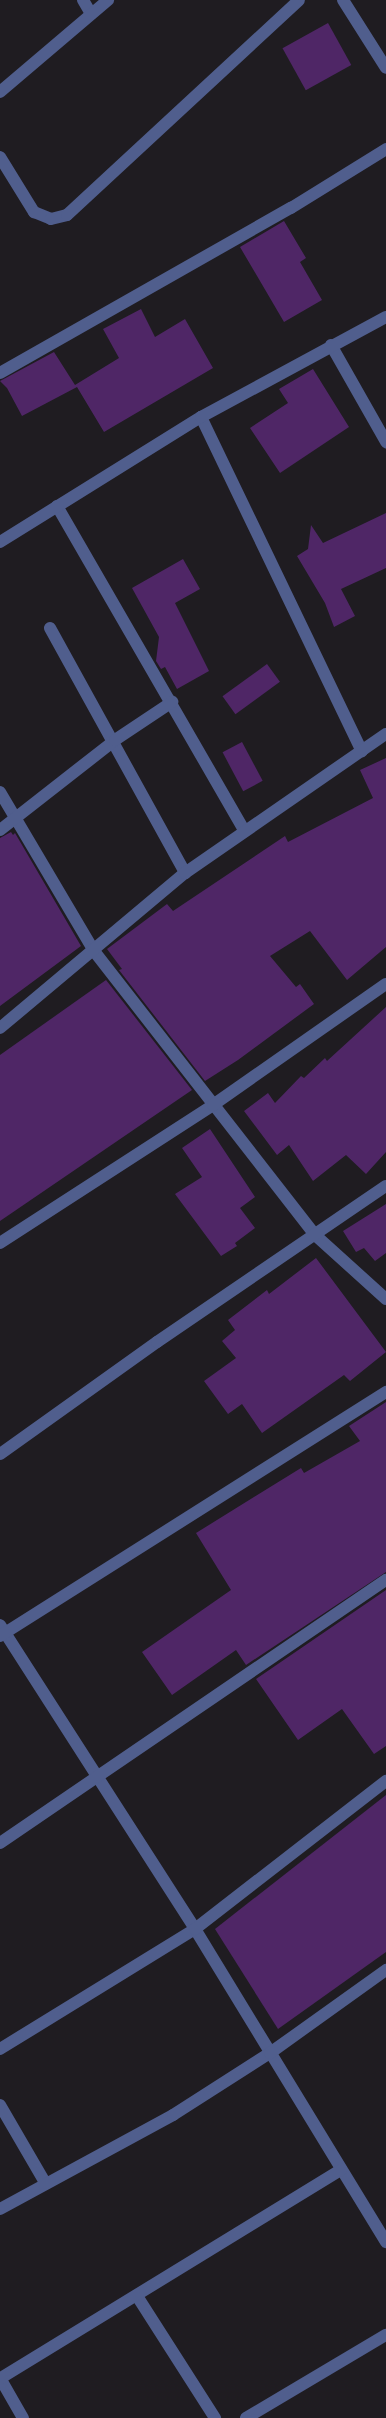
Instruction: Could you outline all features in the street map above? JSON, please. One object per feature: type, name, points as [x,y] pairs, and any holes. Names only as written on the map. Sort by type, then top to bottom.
[{"type":"street","points":[[82,0],[90,14]]},
{"type":"street","points":[[0,92],[108,0]]},
{"type":"street","points":[[0,157],[34,212],[51,219],[68,215],[299,0]]},
{"type":"street","points":[[343,0],[386,68]]},
{"type":"street","points":[[0,373],[290,208],[386,149]]},
{"type":"street","points":[[0,542],[201,417],[386,317]]},
{"type":"street","points":[[332,346],[386,442]]},
{"type":"street","points":[[201,417],[362,751]]},
{"type":"street","points":[[57,506],[172,702],[244,830]]},
{"type":"street","points":[[50,628],[115,740],[186,873]]},
{"type":"street","points":[[0,830],[115,740],[172,702]]},
{"type":"street","points":[[0,1028],[186,873],[244,830],[386,734]]},
{"type":"street","points":[[0,792],[94,951],[314,1234],[386,1299]]},
{"type":"street","points":[[0,1243],[213,1105],[386,984]]},
{"type":"street","points":[[0,1454],[314,1234],[386,1186]]},
{"type":"street","points":[[386,1392],[2,1631],[195,1929],[341,2170],[382,2227],[386,2242]]},
{"type":"street","points":[[0,1844],[97,1780],[386,1580]]},
{"type":"street","points":[[0,2049],[195,1929],[386,1781]]},
{"type":"street","points":[[0,2209],[173,2115],[270,2053],[386,1970]]},
{"type":"street","points":[[0,2105],[46,2184]]},
{"type":"street","points":[[22,2418],[0,2378],[341,2170]]},
{"type":"street","points":[[137,2296],[215,2418]]},
{"type":"street","points":[[246,2418],[386,2335]]},
{"type":"building","points":[[328,23],[351,65],[306,90],[283,48]]},
{"type":"building","points":[[284,221],[306,258],[300,262],[322,300],[284,322],[240,247]]},
{"type":"building","points":[[141,309],[155,337],[185,319],[213,368],[104,432],[77,387],[22,416],[7,388],[0,381],[54,352],[75,385],[119,358],[103,329]]},
{"type":"building","points":[[313,369],[349,427],[280,473],[250,428],[288,403],[279,389]]},
{"type":"building","points":[[386,513],[386,568],[341,589],[355,616],[334,627],[325,603],[297,556],[308,549],[311,525],[323,543]]},
{"type":"building","points":[[183,559],[200,589],[175,603],[209,671],[177,689],[165,667],[161,669],[156,661],[159,637],[132,588]]},
{"type":"building","points":[[267,664],[280,682],[235,714],[223,696]]},
{"type":"building","points":[[242,742],[263,781],[243,791],[223,752]]},
{"type":"building","points":[[386,758],[386,947],[347,980],[310,931],[270,956],[296,987],[300,984],[314,1004],[238,1060],[205,1081],[119,970],[122,969],[107,949],[167,904],[173,911],[285,836],[288,842],[373,798],[360,770]]},
{"type":"building","points":[[11,832],[13,835],[15,833],[81,946],[0,1006],[0,838]]},
{"type":"building","points":[[106,980],[192,1090],[0,1221],[0,1055]]},
{"type":"building","points":[[386,1007],[386,1152],[366,1174],[346,1155],[313,1181],[289,1145],[277,1155],[244,1111],[268,1093],[275,1103],[301,1076],[304,1078],[325,1058],[327,1061]]},
{"type":"building","points":[[210,1129],[255,1197],[240,1208],[255,1228],[235,1243],[237,1246],[221,1256],[175,1194],[202,1177],[182,1148]]},
{"type":"building","points":[[386,1204],[386,1253],[375,1261],[364,1248],[356,1252],[343,1231]]},
{"type":"building","points":[[316,1258],[386,1352],[350,1381],[344,1375],[262,1433],[242,1404],[228,1414],[204,1381],[236,1358],[222,1341],[235,1330],[228,1320],[267,1290],[269,1294]]},
{"type":"building","points":[[386,1402],[386,1572],[246,1665],[236,1650],[172,1695],[142,1652],[231,1590],[196,1533],[301,1468],[304,1473],[360,1441],[349,1426]]},
{"type":"building","points":[[386,1590],[386,1746],[374,1754],[342,1709],[298,1740],[256,1679]]},
{"type":"building","points":[[386,1795],[386,1952],[278,2029],[215,1929]]}]
